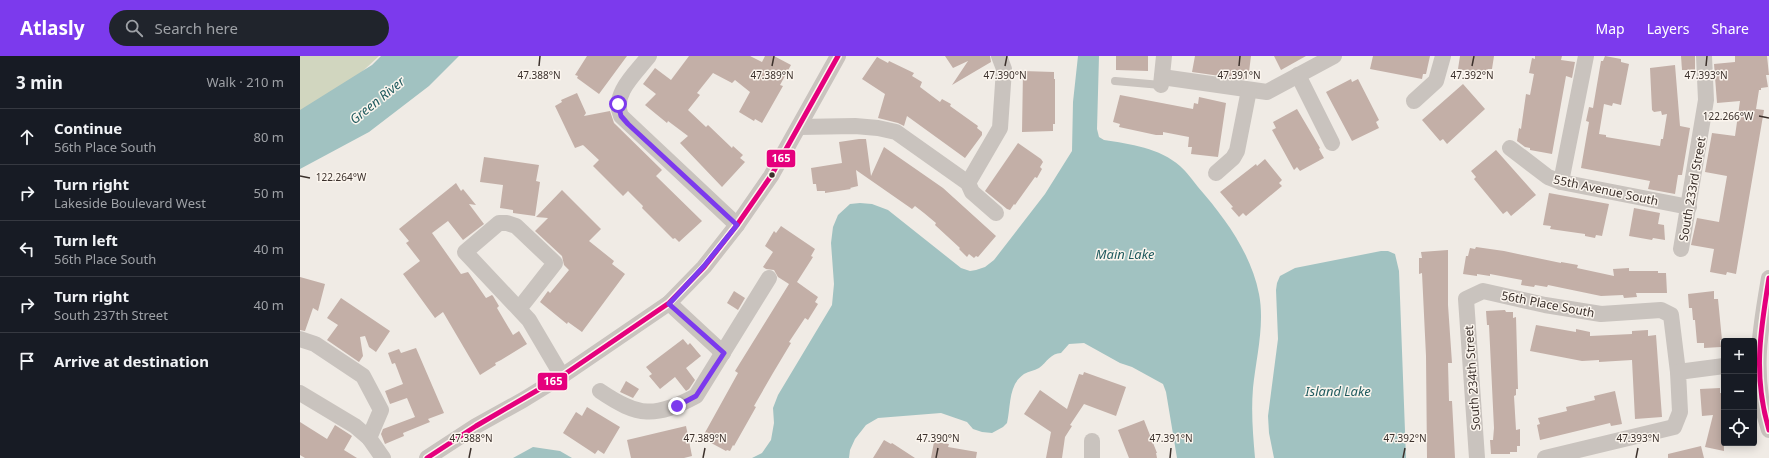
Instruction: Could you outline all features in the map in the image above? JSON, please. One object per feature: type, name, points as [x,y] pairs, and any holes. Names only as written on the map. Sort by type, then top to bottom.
[{"type":"street","points":[[649,56],[620,96],[618,109],[621,116],[737,225]]},
{"type":"street","points":[[427,458],[476,426],[562,376],[669,304],[704,266],[737,225],[771,176],[838,56]]},
{"type":"street","points":[[968,183],[1000,128],[1004,69],[999,56]]},
{"type":"street","points":[[1164,56],[1161,81],[1266,92],[1334,56]]},
{"type":"street","points":[[1414,101],[1436,81],[1443,56]]},
{"type":"street","points":[[1561,182],[1586,56]]},
{"type":"street","name":"South 233rd Street","points":[[1681,249],[1706,100],[1704,56]]},
{"type":"street","points":[[1298,75],[1332,143]]},
{"type":"street","points":[[1216,173],[1233,158],[1237,151],[1248,90]]},
{"type":"street","points":[[799,127],[855,126],[878,128],[896,132],[968,183],[972,192],[996,213]]},
{"type":"street","name":"55th Avenue South","points":[[1510,148],[1548,177],[1561,182],[1689,207]]},
{"type":"street","points":[[519,309],[555,262],[516,226],[507,223],[499,223],[465,252],[529,320],[562,376]]},
{"type":"street","points":[[600,391],[620,404],[639,412],[658,412],[677,406],[696,396],[769,278]]},
{"type":"street","points":[[1757,356],[1769,278]]},
{"type":"street","name":"56th Place South","points":[[1466,299],[1483,291],[1545,305],[1601,314],[1661,310],[1671,315],[1678,372]]},
{"type":"street","name":"South 234th Street","points":[[1466,299],[1477,458]]},
{"type":"street","points":[[669,304],[724,353]]},
{"type":"street","points":[[300,339],[315,344],[363,376],[381,410],[369,438]]},
{"type":"street","points":[[1545,458],[1674,427],[1680,412],[1678,372],[1721,366]]},
{"type":"street","points":[[1757,370],[1764,416],[1769,430]]},
{"type":"street","points":[[300,393],[355,426],[369,438],[383,458]]},
{"type":"street","points":[[1092,441],[1092,458]]},
{"type":"lane","points":[[1115,81],[1161,81]]},
{"type":"green space","points":[[300,56],[379,56],[349,84],[300,113]]},
{"type":"water","name":"Green River","points":[[381,56],[459,56],[429,86],[369,132],[300,169],[300,110],[372,65]]},
{"type":"water","name":"Main Lake","points":[[1078,56],[1099,56],[1097,129],[1099,137],[1104,140],[1134,145],[1154,151],[1180,166],[1218,211],[1236,237],[1250,264],[1261,306],[1261,329],[1252,397],[1252,423],[1255,458],[1177,458],[1166,392],[1163,384],[1084,343],[1069,344],[1061,353],[1054,354],[1039,368],[1024,374],[1015,384],[1011,396],[1007,423],[992,433],[973,429],[967,422],[941,413],[878,418],[866,425],[855,439],[850,450],[849,458],[752,458],[762,453],[771,440],[774,423],[773,408],[778,395],[832,305],[834,284],[831,243],[833,227],[838,215],[850,204],[872,204],[888,210],[961,268],[970,271],[985,267],[994,260],[1045,194],[1072,151],[1073,102]]},
{"type":"water","name":"Island Lake","points":[[1381,251],[1388,251],[1395,254],[1399,271],[1406,458],[1274,458],[1269,433],[1268,416],[1278,339],[1276,290],[1280,276],[1295,268]]},
{"type":"water","points":[[533,447],[560,451],[572,458],[513,458]]},
{"type":"building","points":[[587,56],[627,56],[599,94],[575,75]]},
{"type":"building","points":[[689,56],[750,56],[762,62],[765,56],[774,56],[791,65],[780,85],[783,86],[762,123],[755,119],[754,121],[739,112],[750,92],[735,80],[732,83],[713,73],[697,93],[700,95],[688,110],[706,127],[708,125],[732,148],[733,146],[743,155],[740,158],[745,162],[722,187],[680,143],[688,136],[668,121],[667,123],[645,105],[656,94],[643,84],[655,68],[671,80]]},
{"type":"building","points":[[945,56],[990,56],[991,62],[952,85],[968,61],[953,68]]},
{"type":"building","points":[[1116,56],[1148,56],[1148,71],[1116,70]]},
{"type":"building","points":[[1195,56],[1251,56],[1248,80],[1192,72]]},
{"type":"building","points":[[1274,56],[1306,56],[1281,70]]},
{"type":"building","points":[[1373,56],[1430,56],[1426,74],[1423,74],[1422,79],[1370,69]]},
{"type":"building","points":[[1460,56],[1494,56],[1492,69],[1488,69],[1487,75],[1458,69]]},
{"type":"building","points":[[1535,56],[1562,56],[1561,60],[1575,62],[1572,78],[1566,76],[1552,154],[1530,150],[1530,148],[1525,147],[1517,141],[1519,128],[1521,129],[1526,94],[1530,95],[1534,74],[1529,73],[1532,58],[1535,59]]},
{"type":"building","points":[[1605,56],[1621,59],[1621,62],[1629,64],[1621,105],[1613,103],[1612,106],[1604,104],[1599,134],[1606,135],[1606,137],[1660,146],[1661,139],[1663,139],[1667,114],[1662,115],[1661,111],[1654,112],[1652,110],[1650,68],[1675,65],[1680,126],[1690,128],[1682,175],[1678,175],[1675,194],[1648,189],[1650,181],[1581,168],[1589,122],[1586,121],[1589,107],[1593,108],[1601,61],[1603,61]]},
{"type":"building","points":[[1681,56],[1695,56],[1695,70],[1682,70]]},
{"type":"building","points":[[1735,56],[1767,56],[1769,75],[1766,75],[1768,87],[1761,88],[1761,90],[1759,90],[1756,109],[1764,110],[1736,274],[1727,272],[1726,275],[1710,272],[1714,249],[1691,245],[1697,218],[1719,222],[1727,176],[1705,172],[1712,133],[1735,136],[1740,101],[1717,103],[1714,64],[1735,62]]},
{"type":"building","points":[[877,57],[914,73],[912,76],[922,82],[920,87],[940,102],[942,99],[951,104],[950,106],[978,126],[977,128],[982,132],[982,135],[965,158],[907,116],[904,126],[878,118],[885,94],[862,79]]},
{"type":"building","points":[[1023,71],[1054,72],[1055,124],[1053,124],[1053,131],[1022,132]]},
{"type":"building","points":[[1351,79],[1352,82],[1358,79],[1379,120],[1376,122],[1379,128],[1352,141],[1326,92]]},
{"type":"building","points":[[1463,84],[1485,109],[1447,144],[1443,139],[1440,141],[1422,120]]},
{"type":"building","points":[[577,93],[586,113],[584,116],[610,111],[614,123],[662,170],[656,176],[702,221],[679,242],[675,238],[673,239],[642,208],[643,206],[628,191],[623,196],[593,166],[599,160],[583,145],[575,148],[555,106],[562,102],[561,100]]},
{"type":"building","points":[[1120,95],[1193,109],[1194,103],[1198,104],[1199,97],[1226,103],[1218,157],[1191,154],[1192,147],[1188,147],[1189,137],[1163,132],[1163,135],[1156,135],[1119,127],[1120,124],[1113,122]]},
{"type":"building","points":[[1297,109],[1320,148],[1319,149],[1324,158],[1300,171],[1297,167],[1294,170],[1272,130],[1276,128],[1273,122]]},
{"type":"building","points":[[866,139],[871,176],[884,147],[943,188],[996,236],[978,257],[976,256],[974,258],[969,254],[967,257],[959,249],[960,248],[935,225],[936,223],[924,213],[915,206],[912,209],[856,170],[858,186],[850,188],[851,189],[825,193],[825,191],[817,191],[816,184],[813,184],[811,168],[842,163],[839,142]]},
{"type":"building","points":[[1018,143],[1043,162],[1040,167],[1042,169],[1037,178],[1035,177],[1010,210],[985,191]]},
{"type":"building","points":[[1496,150],[1536,195],[1511,216],[1507,211],[1503,214],[1474,179],[1476,177],[1471,171]]},
{"type":"building","points":[[484,157],[539,165],[536,181],[540,182],[535,216],[513,213],[513,210],[500,208],[503,185],[480,182]]},
{"type":"building","points":[[1265,159],[1282,180],[1279,183],[1282,186],[1246,216],[1243,213],[1239,217],[1231,208],[1233,207],[1220,192],[1256,164],[1257,166]]},
{"type":"building","points":[[456,183],[461,191],[463,189],[476,205],[469,204],[484,224],[463,240],[448,221],[432,233],[461,274],[468,272],[486,298],[492,295],[493,296],[499,306],[497,308],[513,335],[519,331],[527,344],[495,363],[496,365],[480,375],[443,312],[435,318],[403,274],[420,261],[406,243],[409,241],[399,229]]},
{"type":"building","points":[[562,190],[601,229],[589,241],[614,261],[612,264],[625,274],[582,332],[568,322],[567,324],[540,302],[548,291],[550,293],[569,270],[564,265],[562,256],[535,231],[548,218],[536,217]]},
{"type":"building","points":[[1549,193],[1609,204],[1602,236],[1596,235],[1595,238],[1585,236],[1585,234],[1550,229],[1551,226],[1543,225]]},
{"type":"building","points":[[1634,208],[1660,213],[1658,224],[1664,225],[1665,240],[1653,238],[1652,240],[1629,236]]},
{"type":"building","points":[[781,226],[815,249],[811,256],[813,257],[797,282],[818,297],[815,302],[818,304],[808,320],[805,318],[789,342],[791,343],[754,406],[756,407],[734,446],[733,445],[730,451],[726,451],[702,438],[738,373],[735,371],[789,284],[778,277],[774,270],[763,267],[773,252],[765,246],[774,231],[776,233]]},
{"type":"building","points":[[1476,247],[1578,265],[1577,268],[1614,276],[1613,269],[1629,268],[1629,271],[1658,271],[1658,273],[1666,273],[1667,293],[1636,293],[1637,297],[1624,298],[1623,295],[1601,296],[1548,285],[1547,287],[1535,285],[1534,287],[1521,285],[1522,280],[1490,274],[1490,276],[1477,274],[1477,276],[1463,274],[1466,256],[1468,256],[1470,248],[1475,249]]},
{"type":"building","points":[[1448,250],[1448,305],[1452,363],[1448,363],[1449,401],[1452,401],[1455,458],[1427,458],[1426,356],[1422,273],[1419,274],[1419,258],[1422,258],[1421,252]]},
{"type":"building","points":[[300,277],[325,284],[318,311],[313,308],[305,331],[300,330]]},
{"type":"building","points":[[734,291],[745,298],[738,310],[727,303]]},
{"type":"building","points":[[1714,291],[1714,299],[1718,299],[1722,338],[1720,340],[1721,347],[1704,348],[1704,343],[1697,343],[1695,320],[1693,320],[1692,308],[1689,308],[1688,294]]},
{"type":"building","points":[[341,298],[390,331],[376,352],[369,347],[365,336],[360,337],[363,356],[359,362],[327,340],[338,325],[327,318]]},
{"type":"building","points":[[1505,310],[1506,312],[1513,312],[1513,318],[1516,317],[1518,389],[1516,389],[1516,395],[1514,396],[1516,430],[1520,429],[1520,446],[1517,446],[1517,452],[1510,452],[1510,454],[1491,454],[1490,440],[1493,440],[1494,428],[1489,325],[1487,325],[1486,311]]},
{"type":"building","points":[[1536,325],[1576,332],[1576,329],[1590,332],[1590,336],[1632,334],[1632,331],[1648,330],[1648,336],[1656,335],[1662,417],[1635,419],[1632,360],[1599,362],[1599,360],[1582,361],[1530,351]]},
{"type":"building","points":[[683,339],[688,345],[690,343],[701,356],[686,368],[695,380],[686,391],[675,377],[660,389],[649,376],[652,374],[646,367]]},
{"type":"building","points":[[416,348],[444,413],[428,419],[430,422],[403,433],[404,436],[385,444],[381,434],[383,429],[415,417],[407,398],[390,404],[385,391],[403,384],[395,363],[392,364],[388,353],[399,349],[401,353]]},
{"type":"building","points":[[1084,372],[1126,387],[1116,416],[1084,404],[1070,425],[1072,426],[1065,437],[1062,458],[1046,458],[1051,432],[1024,414],[1040,390],[1067,409],[1079,374],[1083,375]]},
{"type":"building","points":[[626,381],[639,389],[633,398],[620,392]]},
{"type":"building","points":[[1720,388],[1721,446],[1724,446],[1724,451],[1705,447],[1713,415],[1702,416],[1700,389]]},
{"type":"building","points":[[1615,391],[1622,424],[1611,426],[1610,423],[1540,440],[1537,425],[1540,424],[1538,418],[1567,411],[1566,407],[1595,400],[1594,396]]},
{"type":"building","points":[[587,407],[620,427],[604,454],[598,450],[595,454],[563,433],[576,412],[582,416]]},
{"type":"building","points":[[1144,420],[1157,453],[1157,458],[1129,458],[1118,430]]},
{"type":"building","points":[[300,422],[327,439],[335,425],[352,436],[344,450],[357,458],[305,458],[300,455]]},
{"type":"building","points":[[686,426],[692,456],[684,458],[631,458],[627,440]]},
{"type":"building","points":[[884,440],[891,444],[892,443],[915,458],[873,458]]},
{"type":"building","points":[[934,442],[949,444],[948,447],[977,452],[976,458],[931,458]]},
{"type":"building","points":[[1701,446],[1704,458],[1668,458],[1668,454]]},
{"type":"transit line","name":"165","points":[[427,458],[476,426],[562,376],[669,303],[704,267],[737,225],[771,176],[838,56]]},
{"type":"transit line","name":"165","points":[[1769,278],[1763,317],[1760,354],[1761,391],[1769,430]]},
{"type":"route","points":[[618,104],[618,109],[621,116],[628,124],[737,225],[704,266],[669,304],[724,353],[696,396],[677,406]]}]
